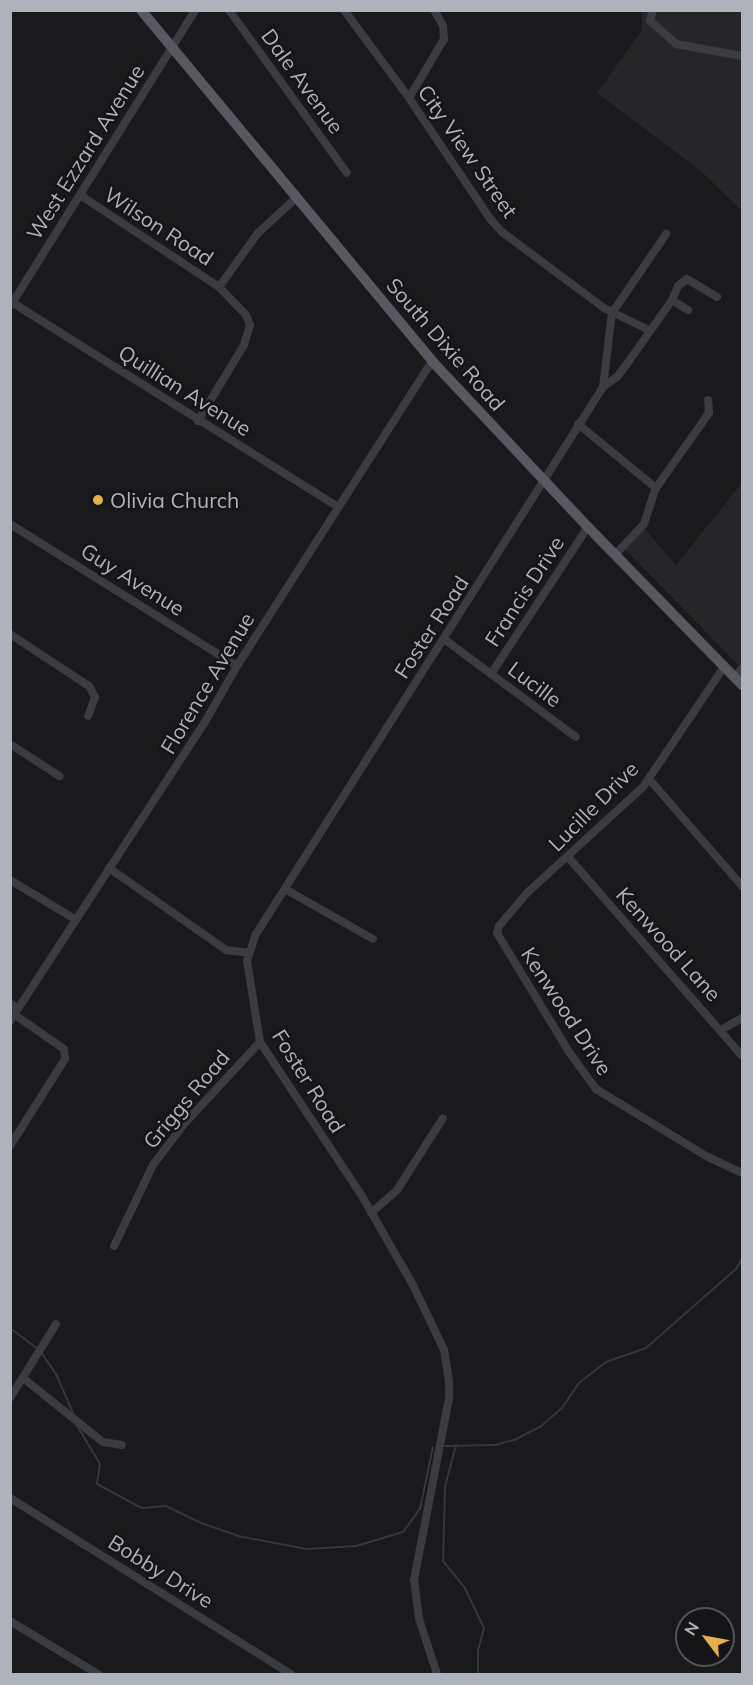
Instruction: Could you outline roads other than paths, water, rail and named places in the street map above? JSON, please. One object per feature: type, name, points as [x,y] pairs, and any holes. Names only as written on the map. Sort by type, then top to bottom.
[{"type":"main road","name":"South Dixie Road","points":[[141,10],[432,362],[544,482],[739,681]]},
{"type":"street","name":"West Ezzard Avenue","points":[[12,304],[195,10]]},
{"type":"street","name":"Dale Avenue","points":[[229,10],[347,173]]},
{"type":"street","name":"City View Street","points":[[344,10],[409,98],[491,220],[502,232],[612,313],[649,330]]},
{"type":"street","points":[[409,98],[444,39],[443,26],[434,10]]},
{"type":"street","points":[[653,10],[650,21],[676,44],[742,56]]},
{"type":"street","name":"Wilson Road","points":[[80,195],[219,287],[246,315],[249,325],[244,345],[198,421]]},
{"type":"street","points":[[219,287],[258,233],[296,198]]},
{"type":"street","points":[[603,387],[612,313],[666,234]]},
{"type":"street","points":[[544,482],[603,387],[617,377],[672,300],[678,286],[687,279],[717,297]]},
{"type":"street","points":[[672,300],[688,310]]},
{"type":"street","name":"Quillian Avenue","points":[[12,304],[338,507]]},
{"type":"street","name":"Florence Avenue","points":[[14,1012],[205,722],[237,666],[432,362]]},
{"type":"street","points":[[615,555],[644,524],[656,488],[709,413],[708,400]]},
{"type":"street","points":[[578,424],[656,488]]},
{"type":"street","name":"Foster Road","points":[[437,1674],[415,1603],[414,1580],[448,1398],[447,1364],[437,1330],[371,1213],[260,1042],[248,970],[249,953],[256,934],[544,482]]},
{"type":"street","name":"Guy Avenue","points":[[10,524],[237,666]]},
{"type":"street","name":"Francis Drive","points":[[491,674],[588,527]]},
{"type":"street","points":[[10,634],[89,686],[95,696],[88,716]]},
{"type":"street","name":"Lucille","points":[[444,639],[576,737]]},
{"type":"street","name":"Lucille Drive","points":[[497,930],[527,893],[649,779],[724,667]]},
{"type":"street","points":[[739,681],[742,668]]},
{"type":"street","points":[[10,744],[59,776]]},
{"type":"street","points":[[649,779],[742,886]]},
{"type":"street","name":"Kenwood Lane","points":[[568,857],[742,1056]]},
{"type":"street","points":[[109,868],[226,950],[249,953]]},
{"type":"street","points":[[10,880],[75,919]]},
{"type":"street","points":[[285,889],[374,939]]},
{"type":"street","name":"Kenwood Drive","points":[[497,930],[500,940],[569,1052],[596,1089],[617,1104],[708,1157],[742,1173]]},
{"type":"street","points":[[10,1146],[64,1059],[64,1049],[14,1012]]},
{"type":"street","points":[[721,1030],[742,1018]]},
{"type":"street","name":"Griggs Road","points":[[114,1246],[153,1165],[184,1124],[260,1042]]},
{"type":"street","points":[[371,1213],[397,1190],[442,1118]]},
{"type":"street","points":[[10,1398],[56,1324]]},
{"type":"street","points":[[23,1378],[103,1442],[122,1445]]},
{"type":"street","name":"Bobby Drive","points":[[10,1498],[291,1674]]},
{"type":"street","points":[[10,1621],[98,1674]]},
{"type":"waterway","points":[[445,1446],[495,1445],[514,1440],[540,1427],[562,1408],[579,1383],[606,1362],[646,1348],[736,1269],[742,1259]]},
{"type":"waterway","points":[[10,1328],[37,1348]]},
{"type":"waterway","points":[[41,1352],[56,1374],[73,1413]]},
{"type":"waterway","points":[[76,1424],[100,1464],[97,1484],[142,1508],[166,1506],[201,1523],[238,1536],[307,1549],[356,1546],[403,1532],[420,1509],[433,1447]]},
{"type":"waterway","points":[[456,1445],[445,1487],[443,1561],[465,1588],[484,1628],[478,1650],[478,1674]]},
{"type":"place","name":"Olivia Church","points":[[98,500]]}]
